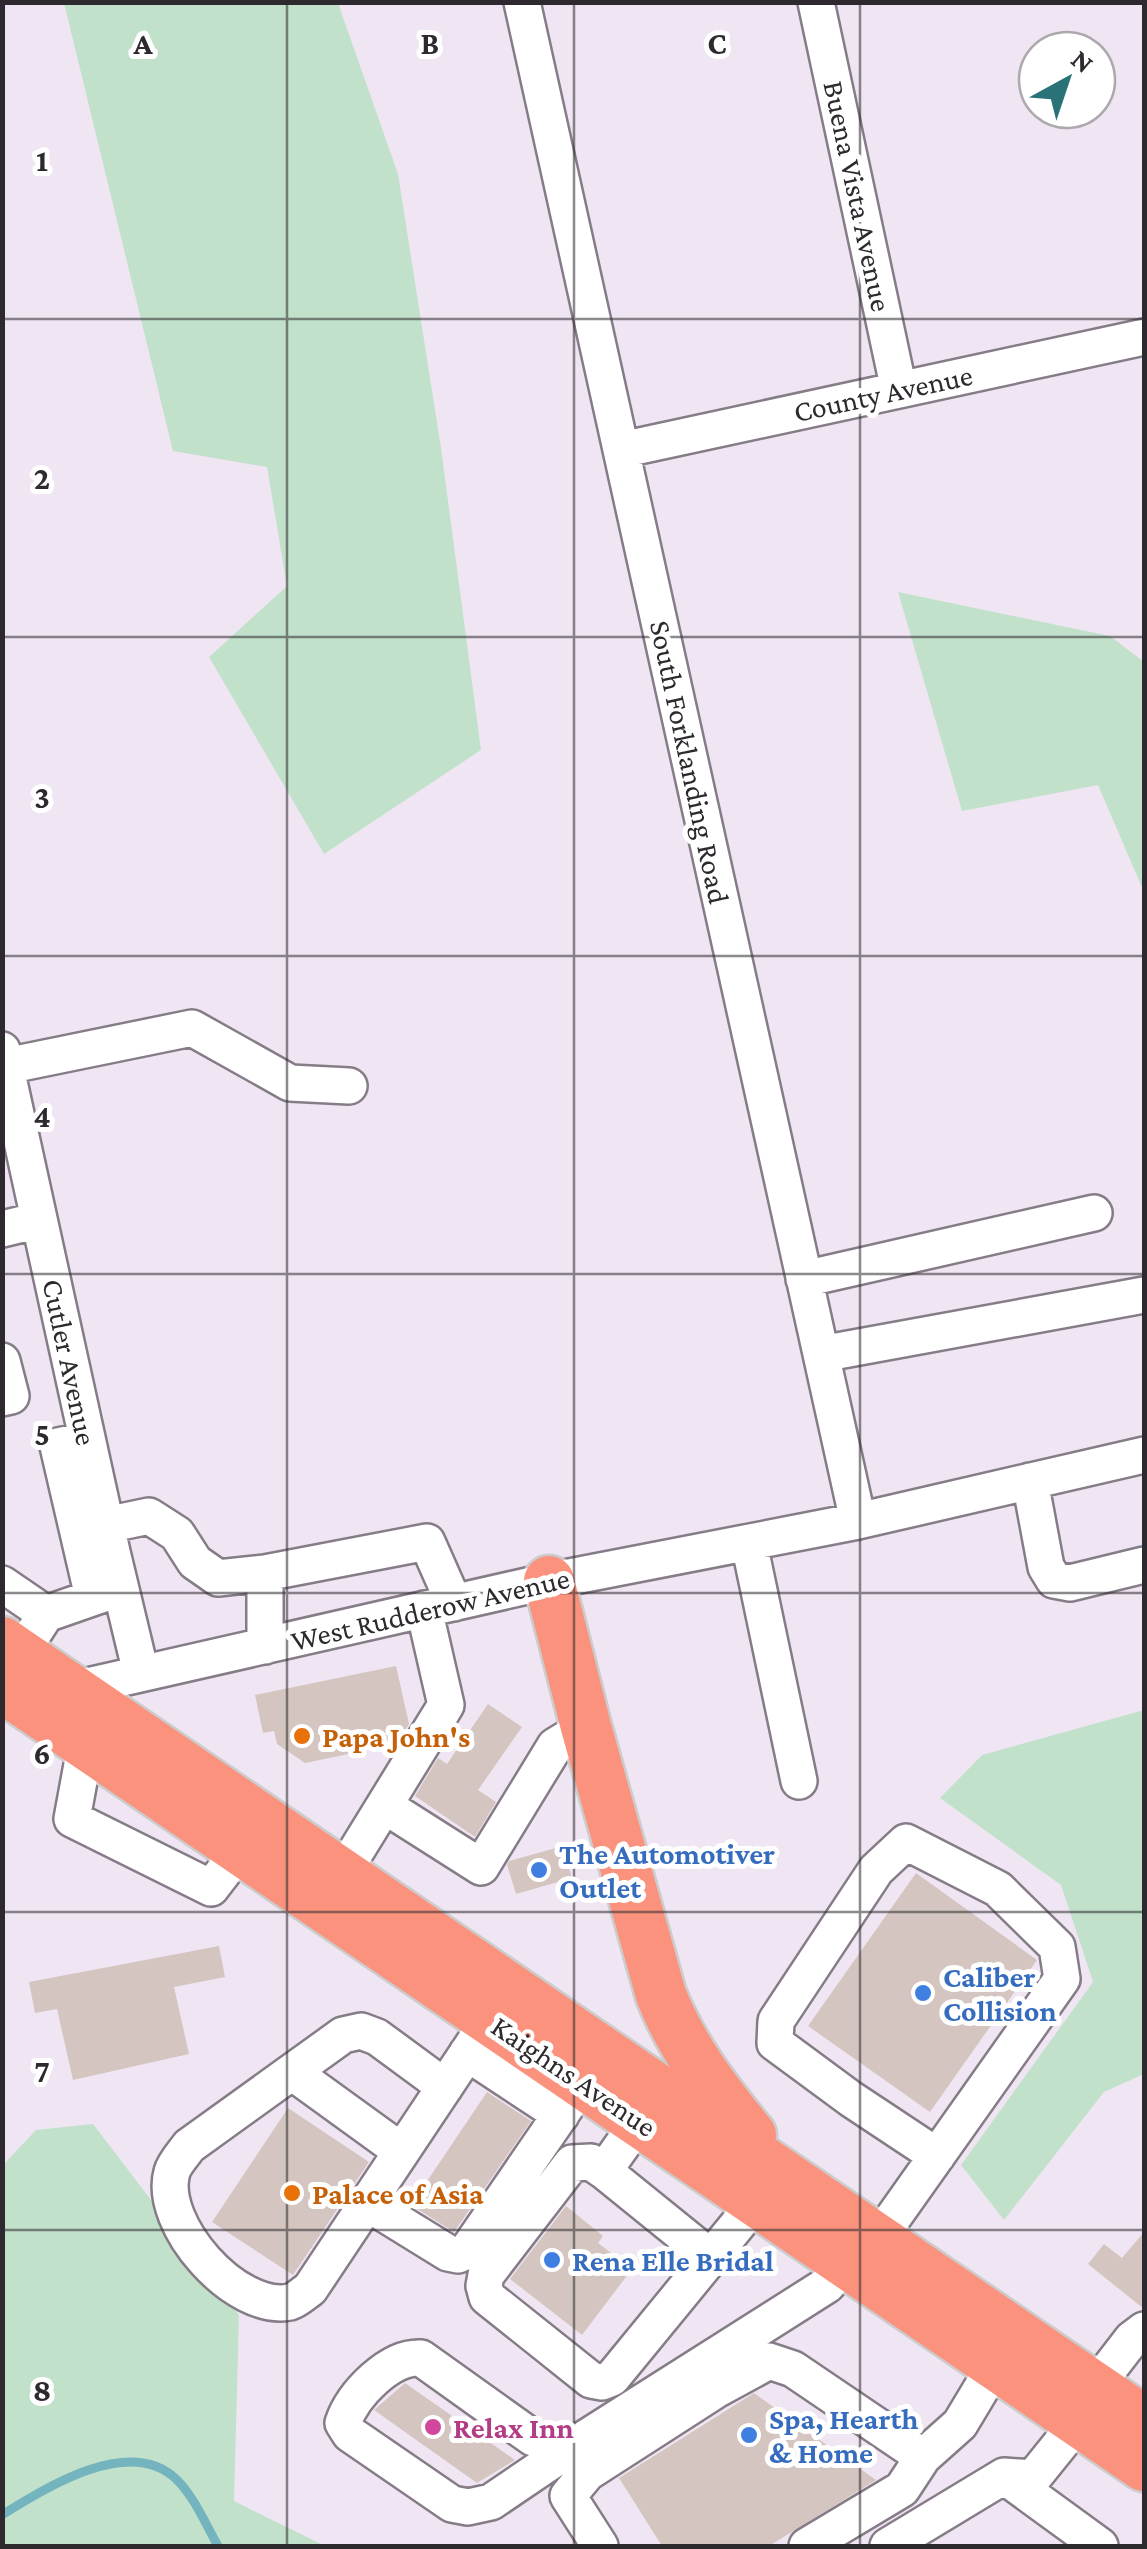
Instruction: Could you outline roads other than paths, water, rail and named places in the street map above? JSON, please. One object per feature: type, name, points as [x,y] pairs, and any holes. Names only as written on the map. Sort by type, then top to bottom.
[{"type":"highway","points":[[549,1581],[586,1727],[671,2020],[769,2187]]},
{"type":"highway","name":"Kaighns Avenue","points":[[16,1667],[72,1690],[342,1874],[769,2187],[1087,2404],[1144,2466]]},
{"type":"highway","name":"Kaighns Avenue","points":[[16,1667],[86,1743],[241,1849],[479,2036],[572,2099],[640,2120],[769,2187]]},
{"type":"highway","name":"Kaighns Avenue","points":[[862,2251],[996,2364],[1087,2404],[1144,2421]]},
{"type":"street","name":"South Forklanding Road","points":[[522,2],[858,1521]]},
{"type":"street","name":"Buena Vista Avenue","points":[[816,2],[899,390]]},
{"type":"street","name":"County Avenue","points":[[621,450],[1144,337]]},
{"type":"street","points":[[4,1058],[192,1028],[290,1084],[349,1086]]},
{"type":"street","name":"Cutler Avenue","points":[[4,1058],[106,1525],[107,1592],[142,1673]]},
{"type":"street","points":[[804,1278],[1094,1214]]},
{"type":"street","points":[[2,1229],[40,1220]]},
{"type":"street","points":[[821,1354],[1144,1295]]},
{"type":"street","points":[[2,1361],[11,1396],[2,1398]]},
{"type":"street","points":[[2,1584],[16,1667],[107,1592],[58,1446],[87,1440]]},
{"type":"street","name":"West Rudderow Avenue","points":[[72,1690],[549,1581],[858,1521],[1144,1455]]},
{"type":"street","points":[[1030,1481],[1046,1566],[1054,1580],[1070,1584],[1144,1565]]},
{"type":"street","points":[[106,1525],[148,1516],[161,1521],[178,1534],[195,1562],[218,1578],[265,1573],[426,1542],[439,1606],[446,1706],[342,1874]]},
{"type":"street","points":[[749,1542],[799,1781]]},
{"type":"street","points":[[265,1573],[265,1646]]},
{"type":"street","points":[[385,1806],[481,1867],[555,1746],[586,1727]]},
{"type":"street","points":[[86,1743],[72,1818],[211,1888],[241,1849]]},
{"type":"street","points":[[581,2441],[554,2444],[532,2438],[421,2358],[392,2362],[348,2410],[343,2422],[350,2434],[452,2504],[468,2507],[491,2502],[827,2284],[862,2251],[937,2156],[1062,1979],[1058,1947],[998,1889],[906,1842],[876,1870],[776,2021],[775,2044],[937,2156]]},
{"type":"street","points":[[445,2087],[378,2037],[362,2031],[344,2035],[189,2146],[172,2172],[173,2202],[186,2237],[208,2266],[238,2288],[263,2300],[292,2302],[310,2289],[402,2152],[479,2036]]},
{"type":"street","points":[[292,2072],[402,2152]]},
{"type":"street","points":[[367,2203],[448,2253],[468,2250],[572,2099]]},
{"type":"street","points":[[604,2171],[640,2120]]},
{"type":"street","points":[[710,2256],[591,2162],[572,2163],[486,2275],[484,2286],[487,2298],[591,2380],[602,2382],[612,2378],[769,2187]]},
{"type":"street","points":[[888,2546],[1004,2476],[1033,2478],[1132,2339],[1144,2330]]},
{"type":"street","points":[[600,2546],[568,2496],[587,2473],[716,2390],[769,2361],[793,2369],[923,2456]]},
{"type":"street","points":[[807,2546],[902,2489],[923,2456],[960,2424],[996,2364]]},
{"type":"street","points":[[1004,2476],[1100,2546]]},
{"type":"waterway","points":[[2,2515],[41,2491],[88,2470],[136,2462],[157,2467],[176,2479],[194,2502],[218,2546]]},
{"type":"place","name":"Papa John's","points":[[302,1736]]},
{"type":"place","name":"The Automotiver Outlet","points":[[539,1870]]},
{"type":"place","name":"Caliber Collision","points":[[923,1993]]},
{"type":"place","name":"Palace of Asia","points":[[292,2193]]},
{"type":"place","name":"Rena Elle Bridal","points":[[552,2260]]},
{"type":"place","name":"Relax Inn","points":[[433,2427]]},
{"type":"place","name":"Spa, Hearth & Home","points":[[749,2435]]}]
